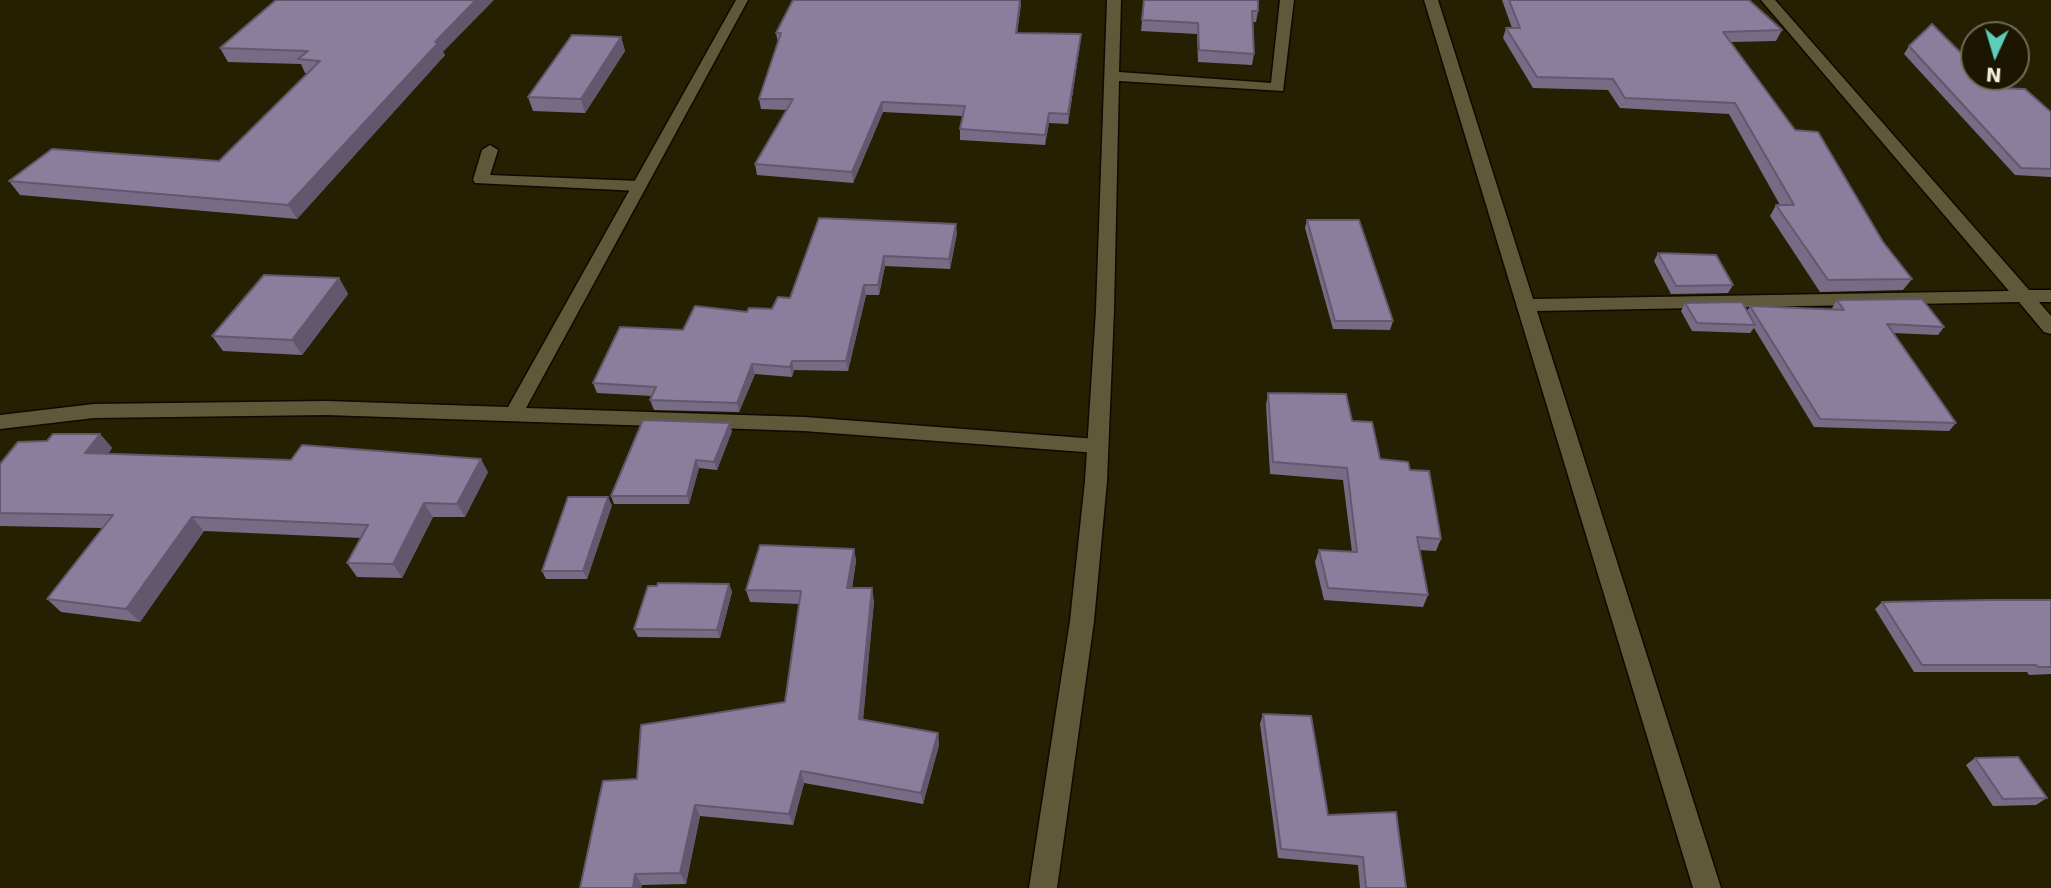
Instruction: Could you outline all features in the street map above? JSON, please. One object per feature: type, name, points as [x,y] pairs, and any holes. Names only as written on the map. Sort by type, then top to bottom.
[{"type":"street","points":[[1042,888],[1082,621],[1097,446],[1114,0]]},
{"type":"street","points":[[1112,76],[1278,88],[1287,0]]},
{"type":"street","points":[[1431,0],[1707,888]]},
{"type":"street","points":[[1768,0],[2051,328]]},
{"type":"street","points":[[490,150],[481,180],[639,186]]},
{"type":"street","points":[[1526,305],[2051,296]]},
{"type":"lane","points":[[513,415],[742,0]]},
{"type":"lane","points":[[0,422],[94,411],[326,408],[804,424],[1097,446]]},
{"type":"building","points":[[276,0],[476,0],[288,205],[9,181],[52,149],[219,161],[320,61],[298,59],[308,51],[220,48]]},
{"type":"building","points":[[793,0],[1020,0],[1016,33],[1081,34],[1068,114],[1049,113],[1045,135],[960,129],[965,106],[882,102],[852,172],[755,164],[793,99],[759,99],[781,33],[776,33]]},
{"type":"building","points":[[1144,0],[1258,0],[1258,11],[1252,11],[1254,54],[1199,50],[1198,23],[1142,20]]},
{"type":"building","points":[[1509,0],[1749,0],[1782,30],[1723,32],[1795,130],[1818,132],[1883,242],[1912,279],[1828,280],[1776,205],[1794,205],[1735,103],[1625,98],[1613,79],[1537,77],[1506,28],[1520,28]]},
{"type":"building","points":[[1932,24],[1960,52],[1960,91],[2027,91],[2051,112],[2051,169],[2021,168],[1909,46]]},
{"type":"building","points":[[572,35],[621,37],[581,99],[528,97]]},
{"type":"building","points":[[819,218],[956,224],[949,259],[884,256],[878,285],[864,285],[846,361],[792,361],[790,367],[752,364],[737,403],[650,400],[656,387],[593,383],[620,327],[683,330],[695,306],[747,312],[749,308],[772,309],[778,297],[790,298]]},
{"type":"building","points":[[1307,220],[1359,220],[1393,321],[1335,321]]},
{"type":"building","points":[[1658,253],[1716,255],[1733,285],[1676,286]]},
{"type":"building","points":[[264,275],[339,278],[292,340],[212,336]]},
{"type":"building","points":[[1922,299],[1944,327],[1887,324],[1956,423],[1820,419],[1750,306],[1844,310],[1837,300]]},
{"type":"building","points":[[1742,302],[1755,325],[1697,323],[1685,303]]},
{"type":"building","points":[[1268,393],[1346,394],[1352,421],[1372,422],[1380,459],[1408,462],[1410,470],[1429,471],[1441,539],[1417,537],[1428,595],[1328,588],[1319,550],[1357,552],[1347,468],[1273,462]]},
{"type":"building","points":[[643,420],[730,423],[714,462],[696,460],[687,496],[611,496]]},
{"type":"building","points":[[53,434],[100,434],[85,453],[291,460],[302,445],[481,459],[457,504],[424,503],[393,564],[347,563],[368,525],[192,517],[126,609],[47,599],[113,515],[0,513],[0,464],[18,442],[47,441]]},
{"type":"building","points":[[568,497],[608,497],[583,571],[542,571]]},
{"type":"building","points":[[760,545],[854,549],[847,588],[872,588],[859,719],[938,733],[921,793],[801,771],[789,814],[695,805],[680,873],[635,874],[633,888],[580,888],[603,781],[637,779],[641,725],[785,702],[801,591],[746,590]]},
{"type":"building","points":[[658,583],[729,584],[717,630],[634,629],[648,586],[657,586]]},
{"type":"building","points":[[2051,600],[2051,667],[1922,665],[1882,602]]},
{"type":"building","points":[[1263,714],[1311,716],[1328,815],[1396,812],[1406,888],[1366,888],[1363,857],[1281,849]]},
{"type":"building","points":[[2018,757],[2047,798],[2003,799],[1975,758]]}]
